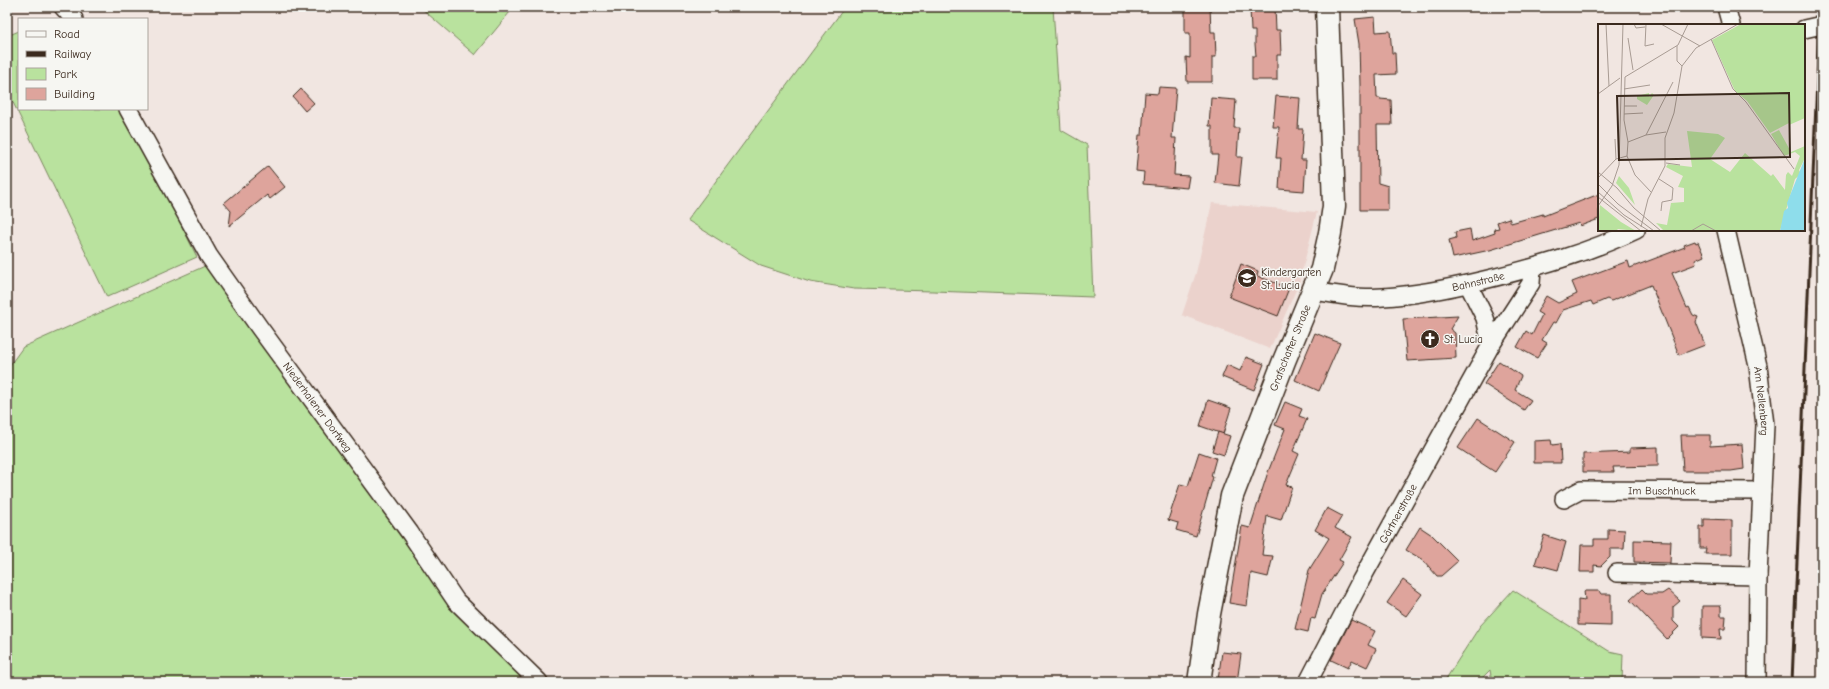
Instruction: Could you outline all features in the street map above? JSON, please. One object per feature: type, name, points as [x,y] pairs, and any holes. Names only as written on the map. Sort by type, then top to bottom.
[{"type":"main road","name":"Grafschafter Straße","points":[[1199,682],[1209,614],[1232,496],[1284,361],[1314,292],[1322,269],[1330,234],[1334,206],[1328,7]]},
{"type":"street","points":[[63,7],[73,18]]},
{"type":"street","points":[[1726,7],[1731,24]]},
{"type":"street","points":[[1805,29],[1822,25]]},
{"type":"street","name":"Niederhalener Dorfweg","points":[[129,110],[208,256],[410,533],[456,601],[539,682]]},
{"type":"street","name":"Bahnstraße","points":[[1314,292],[1347,297],[1382,298],[1468,284],[1532,269],[1602,246],[1634,231]]},
{"type":"street","name":"Am Nellenberg","points":[[1726,231],[1758,366],[1765,425],[1758,576],[1757,682]]},
{"type":"street","name":"Gärtnerstraße","points":[[1308,682],[1360,580],[1491,345],[1531,283],[1532,269]]},
{"type":"street","points":[[1468,284],[1485,318],[1491,345]]},
{"type":"street","name":"Im Buschhuck","points":[[1564,499],[1581,490],[1762,491]]},
{"type":"street","points":[[1617,573],[1758,576]]},
{"type":"shaded area","name":"Kindergarten St. Lucia","points":[[1212,203],[1317,212],[1299,283],[1270,349],[1182,315],[1196,273]]},
{"type":"green space","points":[[420,7],[514,7],[475,55]]},
{"type":"green space","points":[[845,7],[1053,7],[1061,130],[1087,145],[1093,297],[854,289],[810,282],[761,266],[687,220]]},
{"type":"green space","points":[[18,31],[18,110],[124,110],[197,257],[107,297],[7,90],[7,36]]},
{"type":"green space","points":[[205,266],[452,607],[532,682],[7,682],[7,369],[23,347]]},
{"type":"green space","points":[[1513,590],[1609,651],[1623,654],[1622,682],[1492,682],[1490,670],[1478,682],[1444,682],[1480,626]]},
{"type":"building","points":[[1189,7],[1210,7],[1211,32],[1215,32],[1216,57],[1212,57],[1212,82],[1187,82],[1186,57],[1190,58],[1190,33],[1185,33],[1185,8],[1189,9]]},
{"type":"building","points":[[1250,7],[1275,7],[1276,30],[1280,30],[1281,55],[1277,55],[1277,80],[1252,80],[1252,56],[1256,56],[1255,31],[1251,31]]},
{"type":"building","points":[[1375,17],[1376,32],[1390,31],[1392,53],[1395,53],[1396,74],[1376,75],[1377,98],[1391,100],[1392,125],[1377,125],[1378,183],[1388,186],[1388,210],[1360,210],[1359,44],[1355,19]]},
{"type":"building","points":[[1159,87],[1176,88],[1172,138],[1176,138],[1174,175],[1189,176],[1187,188],[1143,184],[1144,172],[1136,171],[1139,135],[1142,135],[1145,93],[1158,94]]},
{"type":"building","points":[[301,89],[314,103],[305,111],[293,97]]},
{"type":"building","points":[[1276,96],[1300,98],[1298,129],[1303,129],[1301,160],[1306,160],[1304,191],[1279,189],[1281,158],[1276,158],[1279,127],[1273,127]]},
{"type":"building","points":[[1211,98],[1236,100],[1234,128],[1239,128],[1237,157],[1242,157],[1239,186],[1215,183],[1218,155],[1212,155],[1212,126],[1209,126]]},
{"type":"building","points":[[268,166],[285,187],[270,199],[267,195],[229,226],[231,211],[224,203]]},
{"type":"building","points":[[1598,194],[1598,219],[1580,226],[1579,223],[1490,250],[1453,258],[1449,240],[1456,238],[1455,232],[1470,229],[1472,241],[1495,233],[1494,229],[1499,228],[1497,222],[1509,218],[1511,223],[1543,214],[1543,216]]},
{"type":"building","points":[[1695,241],[1696,243],[1698,242],[1704,256],[1695,260],[1696,264],[1672,273],[1687,308],[1689,307],[1693,315],[1698,317],[1696,322],[1705,345],[1679,355],[1651,285],[1611,301],[1607,299],[1593,305],[1591,301],[1563,310],[1556,323],[1553,322],[1542,340],[1547,343],[1537,358],[1517,347],[1526,331],[1532,335],[1542,315],[1537,312],[1546,296],[1558,303],[1577,294],[1572,282],[1628,261],[1630,268],[1685,247],[1684,245]]},
{"type":"building","points":[[1241,264],[1258,271],[1257,276],[1289,288],[1278,316],[1229,297]]},
{"type":"building","name":"St. Lucia","points":[[1458,316],[1450,329],[1455,333],[1456,358],[1407,361],[1403,319]]},
{"type":"building","points":[[1315,333],[1340,343],[1319,391],[1295,380]]},
{"type":"building","points":[[1246,357],[1264,364],[1254,390],[1222,377],[1227,365],[1240,371]]},
{"type":"building","points":[[1499,361],[1521,376],[1515,390],[1531,400],[1524,410],[1484,384]]},
{"type":"building","points":[[1208,400],[1231,408],[1223,434],[1200,426]]},
{"type":"building","points":[[1285,402],[1302,409],[1299,416],[1307,419],[1293,451],[1299,454],[1286,485],[1292,487],[1281,520],[1267,516],[1262,555],[1273,556],[1268,577],[1251,573],[1247,606],[1229,603],[1242,526],[1250,528],[1268,472],[1285,429],[1275,425]]},
{"type":"building","points":[[1478,418],[1515,442],[1495,472],[1458,448]]},
{"type":"building","points":[[1218,432],[1230,436],[1224,455],[1212,451]]},
{"type":"building","points":[[1681,435],[1710,435],[1710,446],[1742,444],[1744,469],[1731,471],[1683,471]]},
{"type":"building","points":[[1551,440],[1552,445],[1560,444],[1561,463],[1534,463],[1534,441]]},
{"type":"building","points":[[1658,447],[1658,466],[1613,467],[1614,472],[1583,472],[1583,454],[1630,452],[1630,448]]},
{"type":"building","points":[[1199,452],[1216,458],[1211,476],[1213,477],[1196,536],[1176,530],[1178,523],[1168,520],[1180,484],[1188,486]]},
{"type":"building","points":[[1327,508],[1342,516],[1335,528],[1352,537],[1339,560],[1343,562],[1322,594],[1315,619],[1311,618],[1308,632],[1295,629],[1309,570],[1329,538],[1315,530]]},
{"type":"building","points":[[1704,519],[1732,520],[1732,554],[1705,554],[1706,548],[1700,548],[1700,527],[1704,527]]},
{"type":"building","points":[[1420,527],[1432,535],[1458,561],[1441,576],[1437,576],[1423,560],[1406,550]]},
{"type":"building","points":[[1608,529],[1625,530],[1624,549],[1610,549],[1610,557],[1601,566],[1594,565],[1594,572],[1580,572],[1581,545],[1594,545],[1594,539],[1608,539]]},
{"type":"building","points":[[1544,535],[1566,542],[1558,570],[1535,564]]},
{"type":"building","points":[[1634,540],[1671,541],[1670,563],[1634,562]]},
{"type":"building","points":[[1403,580],[1422,594],[1406,616],[1387,603]]},
{"type":"building","points":[[1642,589],[1647,594],[1662,594],[1668,590],[1680,601],[1673,607],[1673,621],[1679,627],[1667,639],[1630,600]]},
{"type":"building","points":[[1584,591],[1599,591],[1601,594],[1611,594],[1611,626],[1578,625],[1578,599],[1585,600]]},
{"type":"building","points":[[1702,606],[1721,606],[1721,616],[1726,616],[1725,629],[1720,629],[1721,639],[1702,638]]},
{"type":"building","points":[[1351,620],[1375,631],[1368,645],[1376,649],[1367,667],[1352,660],[1348,668],[1331,660]]},
{"type":"building","points":[[1222,652],[1241,654],[1237,682],[1218,680]]},
{"type":"railway","points":[[1792,682],[1820,7]]},
{"type":"place","name":"Kindergarten St. Lucia","points":[[1247,278]]},
{"type":"place","name":"St. Lucia","points":[[1430,339]]}]
